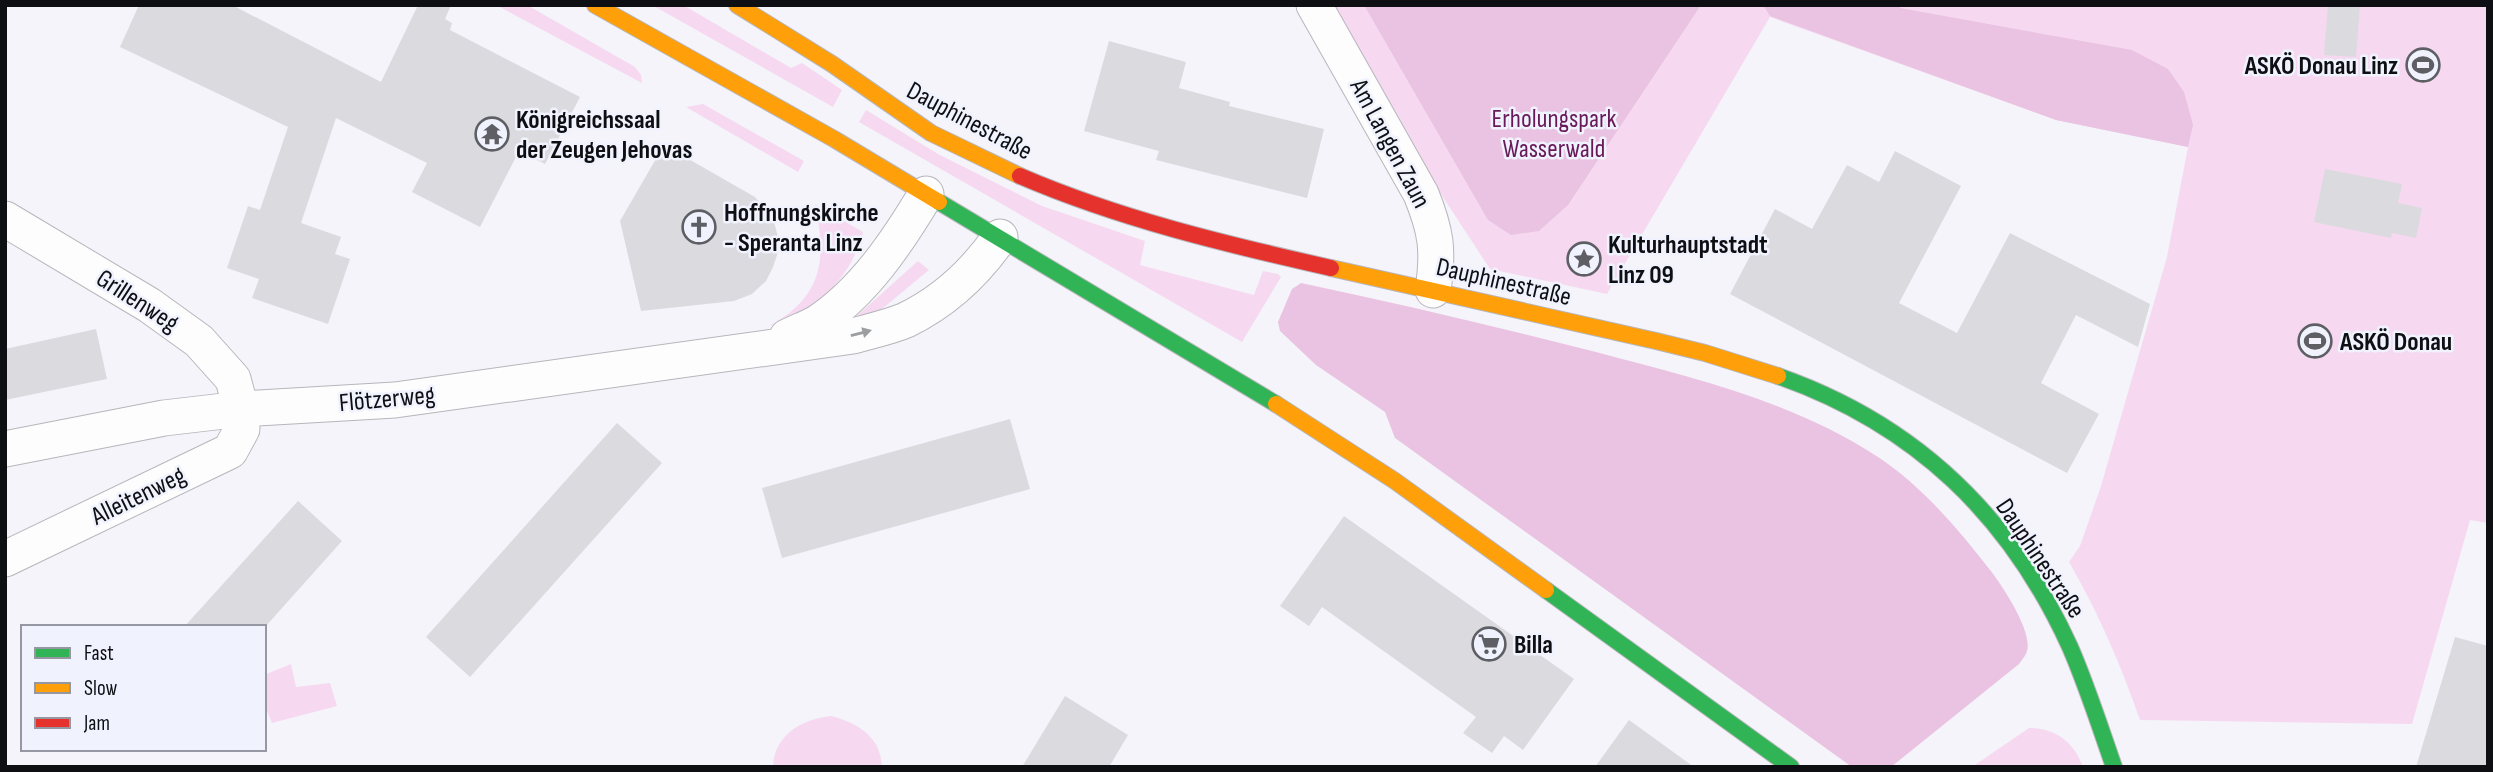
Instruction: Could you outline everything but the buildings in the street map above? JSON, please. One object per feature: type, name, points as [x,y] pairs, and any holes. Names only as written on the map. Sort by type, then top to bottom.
[{"type":"street","points":[[595,5],[926,194],[1258,392],[1395,481],[1791,767]]},
{"type":"street","name":"Dauphinestraße","points":[[737,5],[800,43],[930,132],[1017,174],[1102,208],[1200,237],[1696,351],[1794,380],[1840,399],[1875,418],[1931,458],[1972,499],[2008,544],[2062,629],[2081,673],[2114,767]]},
{"type":"street","name":"Am Langen Zaun","points":[[1314,5],[1421,194],[1434,226],[1437,264],[1433,290]]},
{"type":"street","name":"Flötzerweg","points":[[769,346],[817,323],[855,291],[884,256],[926,194]]},
{"type":"street","name":"Grillenweg","points":[[5,219],[149,305],[199,341],[233,379],[241,409]]},
{"type":"street","name":"Flötzerweg","points":[[5,449],[164,418],[241,409],[395,400],[853,336],[904,321],[941,301],[985,258],[999,237]]},
{"type":"street","name":"Alleitenweg","points":[[5,559],[230,452],[242,429],[241,409]]},
{"type":"green space","points":[[496,5],[527,5],[635,67],[641,75],[642,83]]},
{"type":"green space","points":[[652,5],[683,5],[791,68],[802,63],[842,90],[833,107]]},
{"type":"green space","name":"Erholungspark Wasserwald","points":[[1330,5],[2488,5],[2488,523],[2470,520],[2412,724],[2140,720],[2108,639],[2069,562],[2080,546],[2101,486],[2167,257],[2188,147],[2056,120],[1770,17],[1607,294],[1490,269],[1439,191]]},
{"type":"green space","name":"Erholungspark Wasserwald","points":[[1364,5],[1701,5],[1568,205],[1539,231],[1511,235],[1488,220]]},
{"type":"green space","points":[[1763,5],[1900,5],[1900,8],[2132,50],[2168,69],[2184,92],[2193,125],[2188,147],[2056,120],[1770,16]]},
{"type":"green space","points":[[703,104],[804,161],[798,172],[686,107]]},
{"type":"green space","points":[[866,110],[938,154],[1042,206],[1145,241],[1140,265],[1254,295],[1263,271],[1281,277],[1242,342],[859,122]]},
{"type":"green space","points":[[815,204],[863,232],[857,249],[850,265],[829,291],[801,312],[769,326],[801,302],[817,275],[820,242]]},
{"type":"green space","points":[[918,261],[929,270],[877,313],[850,322]]},
{"type":"green space","points":[[1301,283],[1486,325],[1669,372],[1742,393],[1845,437],[1910,481],[1965,539],[2009,597],[2025,632],[2028,643],[2026,654],[2019,664],[1891,767],[1852,767],[1395,438],[1385,412],[1316,365],[1280,331],[1278,322],[1292,289]]},
{"type":"green space","points":[[291,664],[296,687],[330,683],[337,706],[272,723],[266,709],[266,674]]},
{"type":"green space","points":[[831,716],[858,727],[872,739],[881,756],[882,767],[773,767],[778,746],[784,738],[800,725]]},
{"type":"green space","points":[[2029,728],[2047,731],[2062,738],[2074,750],[2083,767],[1972,767]]},
{"type":"traffic: fast","points":[[939,202],[1276,404]]},
{"type":"traffic: fast","points":[[1778,376],[1827,396],[1873,420],[1915,448],[1953,480],[1987,516],[2046,599],[2070,647],[2114,767]]},
{"type":"traffic: fast","points":[[1546,590],[1791,767]]},
{"type":"traffic: slow","points":[[595,5],[834,139],[939,202]]},
{"type":"traffic: slow","points":[[737,5],[832,64],[931,133],[1020,176]]},
{"type":"traffic: slow","points":[[1331,268],[1656,341],[1778,376]]},
{"type":"traffic: slow","points":[[1276,404],[1395,481],[1546,590]]},
{"type":"traffic: jam","points":[[1020,176],[1134,218],[1212,240],[1331,268]]},
{"type":"place","name":"ASKÖ Donau Linz","points":[[2423,65]]},
{"type":"place","name":"Königreichssaal der Zeugen Jehovas","points":[[492,134]]},
{"type":"place","name":"Hoffnungskirche - Speranta Linz","points":[[699,227]]},
{"type":"place","name":"Kulturhauptstadt Linz 09","points":[[1584,259]]},
{"type":"place","name":"ASKÖ Donau","points":[[2315,341]]},
{"type":"place","name":"Billa","points":[[1489,644]]}]
